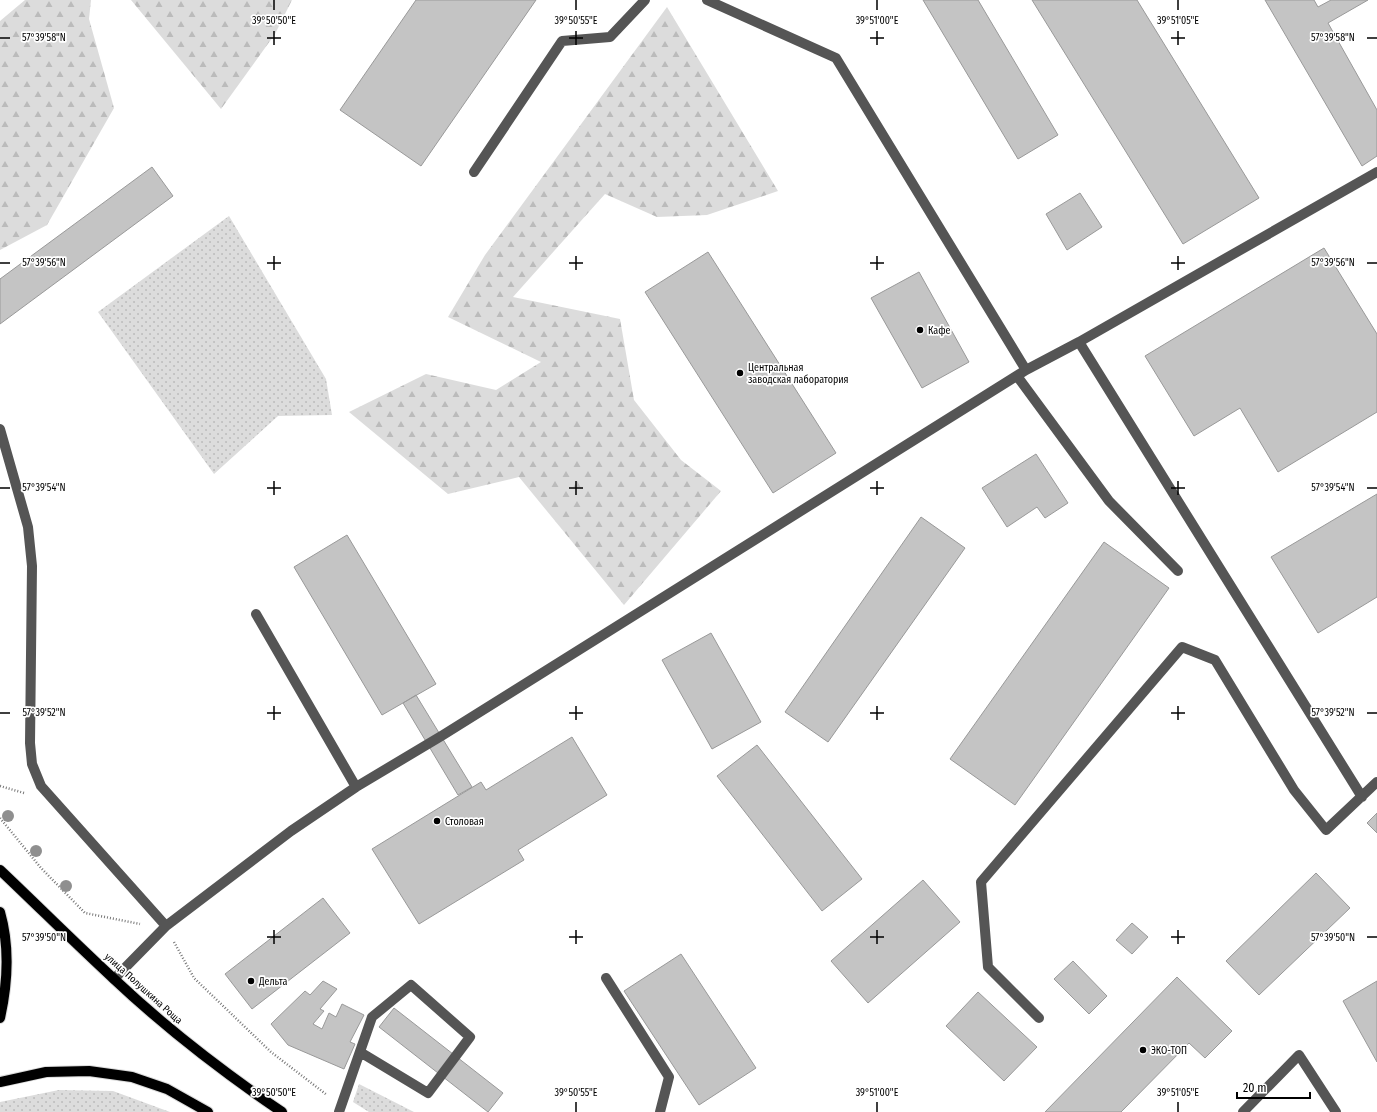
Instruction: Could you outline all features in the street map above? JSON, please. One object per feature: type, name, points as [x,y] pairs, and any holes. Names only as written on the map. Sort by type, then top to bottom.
[{"type":"main road","name":"улица Полушкина Роща","points":[[0,870],[114,979],[205,1056],[282,1112]]},
{"type":"main road","points":[[0,912],[7,952],[6,990],[0,1018]]},
{"type":"main road","points":[[0,1082],[46,1072],[89,1071],[132,1077],[167,1089],[208,1112]]},
{"type":"lane","points":[[474,172],[562,41],[610,37],[645,0]]},
{"type":"lane","points":[[707,0],[836,58],[1021,373],[1109,501],[1178,571]]},
{"type":"lane","points":[[114,979],[166,926],[291,831],[356,787],[450,730],[1021,373],[1079,342],[1377,172]]},
{"type":"lane","points":[[1079,342],[1362,797]]},
{"type":"lane","points":[[0,429],[28,527],[32,566],[30,743],[32,764],[41,786],[166,926]]},
{"type":"lane","points":[[256,614],[356,787]]},
{"type":"lane","points":[[1039,1018],[988,967],[981,882],[1182,647],[1215,660],[1294,790],[1326,830],[1377,782]]},
{"type":"lane","points":[[606,978],[669,1077],[660,1112]]},
{"type":"lane","points":[[340,1109],[372,1017],[411,985],[470,1036],[428,1093],[360,1052]]},
{"type":"lane","points":[[1243,1112],[1299,1055],[1336,1112]]},
{"type":"path","points":[[0,818],[42,868],[85,913],[134,923],[166,926],[194,978],[271,1052],[340,1109]]},
{"type":"green space","points":[[25,0],[91,0],[89,19],[114,108],[47,225],[0,250],[0,21]]},
{"type":"green space","points":[[131,0],[292,0],[275,34],[221,109]]},
{"type":"green space","points":[[667,7],[778,191],[707,215],[657,217],[605,194],[513,297],[620,319],[634,400],[681,460],[721,491],[624,605],[519,477],[448,494],[349,412],[426,374],[496,390],[541,362],[448,317],[485,255]]},
{"type":"green space","points":[[229,216],[326,379],[332,415],[278,416],[214,474],[98,312]]},
{"type":"green space","points":[[359,1084],[414,1112],[369,1112],[353,1102]]},
{"type":"green space","points":[[59,1090],[113,1091],[170,1112],[0,1112],[0,1102]]},
{"type":"building","points":[[416,0],[536,0],[421,166],[340,110]]},
{"type":"building","points":[[923,0],[978,0],[1058,135],[1018,159]]},
{"type":"building","points":[[1032,0],[1137,0],[1259,198],[1183,244]]},
{"type":"building","points":[[1265,0],[1314,0],[1318,7],[1331,0],[1368,0],[1328,23],[1377,110],[1377,156],[1362,166]]},
{"type":"building","points":[[152,167],[173,196],[0,324],[0,279]]},
{"type":"building","points":[[1080,193],[1102,227],[1067,250],[1046,214]]},
{"type":"building","points":[[1324,248],[1377,334],[1377,412],[1278,472],[1240,408],[1194,436],[1145,356]]},
{"type":"building","name":"Центральная заводская лаборатория","points":[[708,252],[836,453],[773,493],[645,292]]},
{"type":"building","name":"Кафе","points":[[919,272],[969,362],[922,388],[871,298]]},
{"type":"building","points":[[1036,454],[1068,503],[1045,518],[1037,507],[1007,527],[982,488]]},
{"type":"building","points":[[1377,494],[1377,597],[1318,633],[1271,557]]},
{"type":"building","points":[[921,517],[965,548],[828,742],[785,712]]},
{"type":"building","points":[[347,535],[436,684],[382,715],[294,567]]},
{"type":"building","points":[[1104,542],[1169,588],[1015,805],[950,759]]},
{"type":"building","points":[[711,633],[761,722],[712,749],[662,660]]},
{"type":"building","points":[[416,695],[472,787],[458,795],[403,703]]},
{"type":"building","points":[[572,737],[607,795],[518,850],[524,860],[419,924],[372,849],[481,782],[486,790]]},
{"type":"building","points":[[757,745],[862,879],[822,911],[717,776]]},
{"type":"building","points":[[1377,813],[1377,833],[1367,823]]},
{"type":"building","points":[[1316,873],[1350,908],[1259,995],[1226,961]]},
{"type":"building","points":[[923,880],[960,922],[868,1003],[831,961]]},
{"type":"building","points":[[323,898],[350,933],[252,1009],[225,974]]},
{"type":"building","points":[[1132,923],[1148,937],[1132,954],[1116,940]]},
{"type":"building","points":[[681,954],[756,1068],[699,1105],[624,991]]},
{"type":"building","points":[[1073,961],[1107,996],[1089,1014],[1054,979]]},
{"type":"building","name":"ЭКО-ТОП","points":[[1177,977],[1232,1031],[1205,1058],[1189,1043],[1121,1112],[1045,1112]]},
{"type":"building","points":[[323,981],[337,989],[320,1009],[324,1011],[313,1024],[322,1029],[329,1013],[336,1017],[342,1004],[364,1015],[350,1042],[355,1044],[344,1069],[288,1045],[271,1024],[305,991],[310,995]]},
{"type":"building","points":[[1377,981],[1377,1062],[1343,1001]]},
{"type":"building","points":[[978,992],[1037,1047],[1004,1081],[946,1026]]},
{"type":"building","points":[[394,1008],[503,1093],[488,1112],[379,1027]]},
{"type":"place","name":"Кафе","points":[[920,330]]},
{"type":"place","name":"Центральная заводская лаборатория","points":[[740,373]]},
{"type":"place","name":"Столовая","points":[[437,821]]},
{"type":"place","name":"Дельта","points":[[251,981]]},
{"type":"place","name":"ЭКО-ТОП","points":[[1143,1050]]}]
